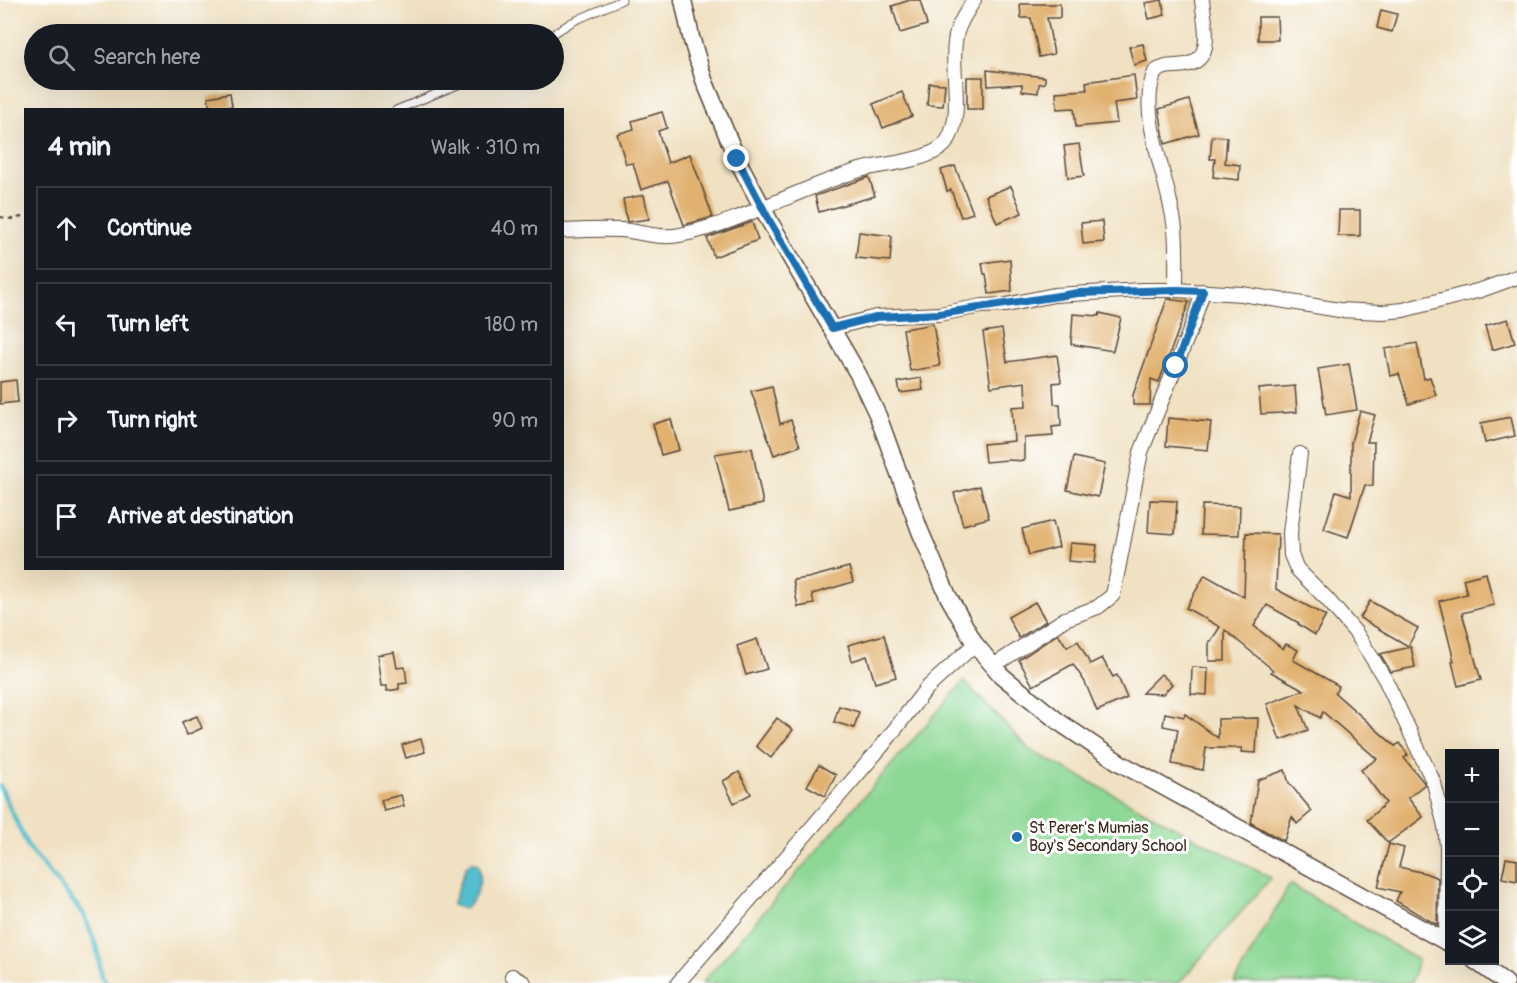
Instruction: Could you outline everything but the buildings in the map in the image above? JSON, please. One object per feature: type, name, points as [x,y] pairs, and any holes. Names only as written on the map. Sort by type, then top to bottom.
[{"type":"street","points":[[683,0],[696,59],[737,159],[858,374],[878,416],[920,531],[948,596],[975,644],[1000,675],[1059,722],[1120,763],[1445,941]]},
{"type":"street","points":[[564,231],[622,230],[647,235],[679,235],[763,208],[807,188],[862,169],[935,152],[948,141],[953,126],[956,105],[953,77],[957,32],[974,0]]},
{"type":"street","points":[[1176,290],[1175,230],[1169,193],[1150,117],[1149,97],[1155,72],[1166,65],[1186,65],[1195,62],[1204,53],[1206,45],[1202,0]]},
{"type":"street","points":[[832,328],[876,317],[939,314],[1062,294],[1176,290],[1242,294],[1339,310],[1383,312],[1403,310],[1481,290],[1517,277]]},
{"type":"street","points":[[993,666],[1065,620],[1098,607],[1113,595],[1141,452],[1193,323],[1203,291]]},
{"type":"street","points":[[1300,454],[1292,516],[1291,555],[1297,569],[1356,633],[1374,661],[1386,681],[1434,783],[1445,826],[1448,911]]},
{"type":"street","points":[[678,983],[882,746],[926,689],[975,644]]},
{"type":"street","points":[[1481,965],[1506,983]]},
{"type":"lane","points":[[564,27],[622,0]]},
{"type":"lane","points":[[401,108],[445,90]]},
{"type":"path","points":[[0,218],[24,216]]},
{"type":"green space","name":"St Perer's Mumias Boy's Secondary School","points":[[964,681],[1030,750],[1271,878],[1179,983],[702,983]]},
{"type":"green space","points":[[1290,884],[1418,960],[1411,983],[1234,983]]},
{"type":"water","points":[[471,862],[478,864],[480,876],[473,900],[465,909],[452,905],[466,867]]},
{"type":"waterway","points":[[0,786],[28,847],[83,913],[96,945],[102,977],[106,983]]},
{"type":"place","name":"St Perer's Mumias Boy's Secondary School","points":[[1017,837]]},
{"type":"route","points":[[737,159],[770,222],[832,328],[876,317],[939,314],[982,306],[1006,305],[1054,295],[1142,290],[1203,291],[1176,366]]}]
